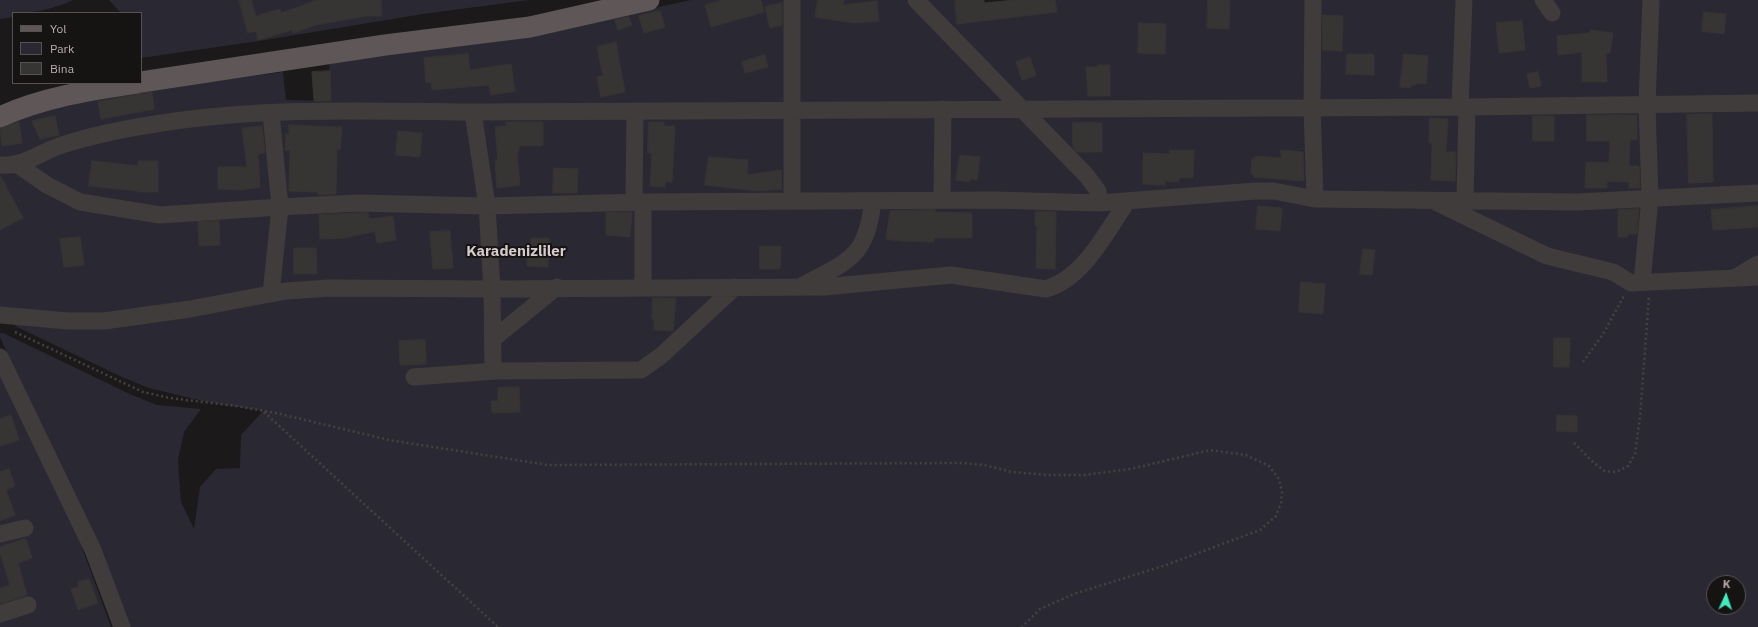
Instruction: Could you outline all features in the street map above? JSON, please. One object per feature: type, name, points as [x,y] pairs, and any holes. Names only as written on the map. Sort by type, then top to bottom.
[{"type":"main road","points":[[142,71],[507,19],[596,0]]},
{"type":"main road","points":[[142,82],[385,45],[530,27],[649,0]]},
{"type":"main road","points":[[0,106],[29,94],[70,84]]},
{"type":"main road","points":[[0,117],[13,111],[86,91],[132,84]]},
{"type":"street","points":[[792,0],[792,201]]},
{"type":"street","points":[[916,0],[1086,175],[1098,191],[1099,203]]},
{"type":"street","points":[[1313,0],[1312,107],[1315,199]]},
{"type":"street","points":[[1464,0],[1465,201]]},
{"type":"street","points":[[1641,282],[1650,198],[1647,104],[1650,0]]},
{"type":"street","points":[[0,165],[18,165],[59,146],[107,133],[162,123],[231,114],[272,112],[344,110],[635,112],[1021,108],[1464,107],[1758,103]]},
{"type":"street","points":[[942,200],[943,109]]},
{"type":"street","points":[[271,294],[280,207],[272,112]]},
{"type":"street","points":[[473,112],[487,206],[492,289],[493,371]]},
{"type":"street","points":[[635,112],[644,287]]},
{"type":"street","points":[[18,165],[47,185],[80,202],[160,215],[280,207],[357,204],[487,206],[639,202],[942,200],[1099,203],[1256,191],[1274,191],[1315,199],[1576,202],[1758,193]]},
{"type":"street","points":[[1431,200],[1547,256],[1613,272],[1641,282],[1758,277]]},
{"type":"street","points":[[800,287],[841,266],[856,253],[866,237],[873,201]]},
{"type":"street","points":[[0,315],[61,321],[104,321],[190,309],[271,294],[330,288],[492,289],[557,287],[824,287],[951,275],[1046,289],[1059,285],[1075,272],[1090,255],[1127,202]]},
{"type":"street","points":[[1736,278],[1758,264]]},
{"type":"street","points":[[493,339],[557,287]]},
{"type":"street","points":[[414,377],[493,371],[641,370],[662,355],[735,287]]},
{"type":"street","points":[[0,357],[93,550],[122,627]]},
{"type":"street","points":[[0,533],[25,528]]},
{"type":"street","points":[[0,614],[28,605]]},
{"type":"street","points":[[108,627],[114,606]]},
{"type":"path","points":[[1583,362],[1641,282]]},
{"type":"path","points":[[1574,443],[1594,463],[1605,471],[1616,472],[1628,466],[1635,454],[1640,417],[1641,282]]},
{"type":"path","points":[[14,332],[143,392],[170,398],[263,410],[389,440],[548,465],[964,463],[984,465],[1012,472],[1047,475],[1084,475],[1131,469],[1210,450],[1246,455],[1269,466],[1279,479],[1282,492],[1282,503],[1276,516],[1260,530],[1166,565],[1074,594],[1040,609],[1022,627]]},
{"type":"path","points":[[263,410],[498,627]]},
{"type":"green space","points":[[0,0],[73,0],[44,10],[12,12],[12,17],[0,19]]},
{"type":"green space","points":[[109,0],[529,0],[423,14],[259,41],[142,58],[142,12],[120,12]]},
{"type":"green space","points":[[691,0],[955,0],[957,24],[1056,12],[1055,0],[1758,0],[1758,627],[130,627],[0,337],[0,333],[3,333],[132,395],[157,405],[201,409],[184,432],[178,460],[181,502],[194,529],[200,487],[216,469],[240,468],[241,435],[263,411],[207,402],[149,388],[122,377],[17,327],[0,313],[0,124],[17,116],[151,89],[283,72],[286,100],[331,101],[329,64],[416,48],[532,34]]},
{"type":"green space","points":[[0,375],[80,542],[111,627],[0,627]]},
{"type":"building","points":[[239,0],[251,0],[256,16],[280,9],[281,13],[317,0],[381,0],[382,16],[366,16],[316,25],[293,33],[292,30],[258,40],[256,31],[248,33]]},
{"type":"building","points":[[723,0],[761,0],[764,12],[711,27],[705,5]]},
{"type":"building","points":[[818,0],[844,0],[843,5],[877,1],[879,21],[854,23],[815,17]]},
{"type":"building","points":[[955,0],[984,0],[984,3],[1014,0],[1055,0],[1057,12],[957,24]]},
{"type":"building","points":[[1208,0],[1230,0],[1229,29],[1207,28]]},
{"type":"building","points":[[782,3],[782,25],[770,28],[765,7]]},
{"type":"building","points":[[660,11],[665,27],[644,33],[639,16]]},
{"type":"building","points":[[1704,12],[1726,14],[1724,34],[1702,31]]},
{"type":"building","points":[[1323,15],[1343,16],[1342,51],[1323,50]]},
{"type":"building","points":[[629,17],[632,25],[618,30],[615,20]]},
{"type":"building","points":[[1522,21],[1525,50],[1499,53],[1496,23]]},
{"type":"building","points":[[1139,23],[1166,24],[1165,54],[1138,53]]},
{"type":"building","points":[[1591,30],[1613,33],[1610,53],[1606,53],[1607,82],[1582,82],[1582,52],[1558,55],[1557,36],[1590,33]]},
{"type":"building","points":[[616,42],[625,92],[601,97],[597,77],[603,76],[597,47]]},
{"type":"building","points":[[468,54],[470,70],[511,64],[515,91],[491,95],[489,85],[432,90],[431,82],[426,83],[424,58]]},
{"type":"building","points":[[1347,54],[1374,54],[1374,75],[1346,74]]},
{"type":"building","points":[[1404,54],[1428,56],[1426,84],[1416,83],[1416,85],[1411,85],[1411,88],[1400,87]]},
{"type":"building","points":[[765,55],[768,67],[745,73],[742,62]]},
{"type":"building","points":[[1030,57],[1036,76],[1022,80],[1016,62]]},
{"type":"building","points":[[1098,65],[1110,65],[1110,96],[1088,96],[1086,67],[1098,67]]},
{"type":"building","points":[[330,71],[331,101],[314,101],[312,72]]},
{"type":"building","points":[[1538,72],[1541,86],[1530,88],[1527,74]]},
{"type":"building","points":[[152,92],[154,109],[101,119],[98,102]]},
{"type":"building","points":[[1687,114],[1712,114],[1713,182],[1689,183]]},
{"type":"building","points":[[1587,115],[1637,115],[1637,140],[1630,140],[1629,166],[1639,166],[1640,188],[1629,188],[1629,182],[1607,181],[1607,188],[1585,188],[1586,162],[1609,163],[1610,141],[1587,141]]},
{"type":"building","points":[[55,116],[59,135],[40,139],[32,121]]},
{"type":"building","points":[[1533,116],[1554,116],[1554,141],[1533,141]]},
{"type":"building","points":[[1430,118],[1448,119],[1446,152],[1456,152],[1455,181],[1431,180],[1432,143],[1429,143]]},
{"type":"building","points":[[19,122],[22,143],[2,146],[0,129]]},
{"type":"building","points":[[506,122],[543,122],[543,146],[519,146],[519,152],[517,152],[520,185],[497,188],[495,160],[498,160],[495,127],[506,126]]},
{"type":"building","points":[[649,122],[664,122],[664,126],[675,126],[672,182],[665,182],[665,187],[650,186],[652,153],[648,153]]},
{"type":"building","points":[[1073,122],[1102,123],[1102,152],[1077,152],[1073,147]]},
{"type":"building","points":[[289,125],[342,127],[340,150],[337,149],[336,194],[318,195],[318,192],[289,191],[290,150],[285,150],[286,134],[289,134]]},
{"type":"building","points":[[262,126],[265,153],[258,154],[260,187],[240,190],[218,189],[218,167],[247,167],[242,129]]},
{"type":"building","points":[[398,131],[422,133],[420,157],[396,155]]},
{"type":"building","points":[[1170,150],[1194,150],[1193,178],[1179,178],[1179,182],[1165,181],[1165,185],[1143,184],[1143,153],[1170,154]]},
{"type":"building","points":[[1281,150],[1303,152],[1304,181],[1254,177],[1254,174],[1251,174],[1252,159],[1255,159],[1255,156],[1281,158]]},
{"type":"building","points":[[960,155],[980,157],[977,180],[970,179],[970,182],[956,180]]},
{"type":"building","points":[[709,157],[748,160],[747,175],[781,170],[782,189],[758,191],[705,185]]},
{"type":"building","points":[[92,161],[138,166],[138,161],[158,161],[158,192],[138,192],[89,186]]},
{"type":"building","points":[[554,168],[578,169],[577,193],[553,193]]},
{"type":"building","points":[[0,175],[23,218],[0,230]]},
{"type":"building","points":[[1258,206],[1282,208],[1280,231],[1256,229]]},
{"type":"building","points":[[1758,206],[1758,227],[1713,230],[1711,210]]},
{"type":"building","points":[[1639,209],[1637,234],[1628,234],[1628,237],[1618,237],[1618,210]]},
{"type":"building","points":[[935,210],[935,212],[972,213],[972,238],[934,238],[934,242],[886,239],[890,211]]},
{"type":"building","points":[[1038,211],[1056,212],[1055,269],[1036,268],[1037,226],[1035,226],[1035,213]]},
{"type":"building","points":[[632,212],[630,237],[606,235],[606,213]]},
{"type":"building","points":[[368,213],[369,219],[393,216],[396,240],[377,243],[375,231],[345,238],[320,239],[319,215]]},
{"type":"building","points":[[219,221],[220,245],[199,246],[198,222]]},
{"type":"building","points":[[450,231],[453,268],[433,269],[430,232]]},
{"type":"building","points":[[80,237],[84,265],[64,267],[60,239]]},
{"type":"building","points":[[531,238],[549,238],[548,267],[527,266],[528,245],[531,245]]},
{"type":"building","points":[[760,246],[781,246],[780,269],[760,269]]},
{"type":"building","points":[[294,248],[316,248],[317,274],[294,274]]},
{"type":"building","points":[[1363,249],[1375,250],[1372,275],[1360,274]]},
{"type":"building","points":[[1301,282],[1325,284],[1323,314],[1299,312]]},
{"type":"building","points":[[653,298],[676,298],[673,331],[654,330],[654,319],[652,319]]},
{"type":"building","points":[[1554,338],[1570,338],[1569,367],[1554,367]]},
{"type":"building","points":[[425,340],[426,364],[400,365],[399,341]]},
{"type":"building","points":[[519,387],[520,412],[492,413],[491,401],[498,401],[498,388]]},
{"type":"building","points":[[11,415],[19,440],[0,446],[0,419]]},
{"type":"building","points":[[1557,415],[1577,416],[1577,432],[1557,431]]},
{"type":"building","points":[[9,469],[15,486],[6,490],[15,515],[0,521],[0,472]]},
{"type":"building","points":[[26,539],[32,558],[18,563],[27,595],[0,604],[0,588],[10,585],[0,553],[0,547]]},
{"type":"building","points":[[89,579],[98,603],[78,610],[71,589],[79,586],[78,582]]},
{"type":"district","name":"Karadenizliler","points":[[516,252]]}]
